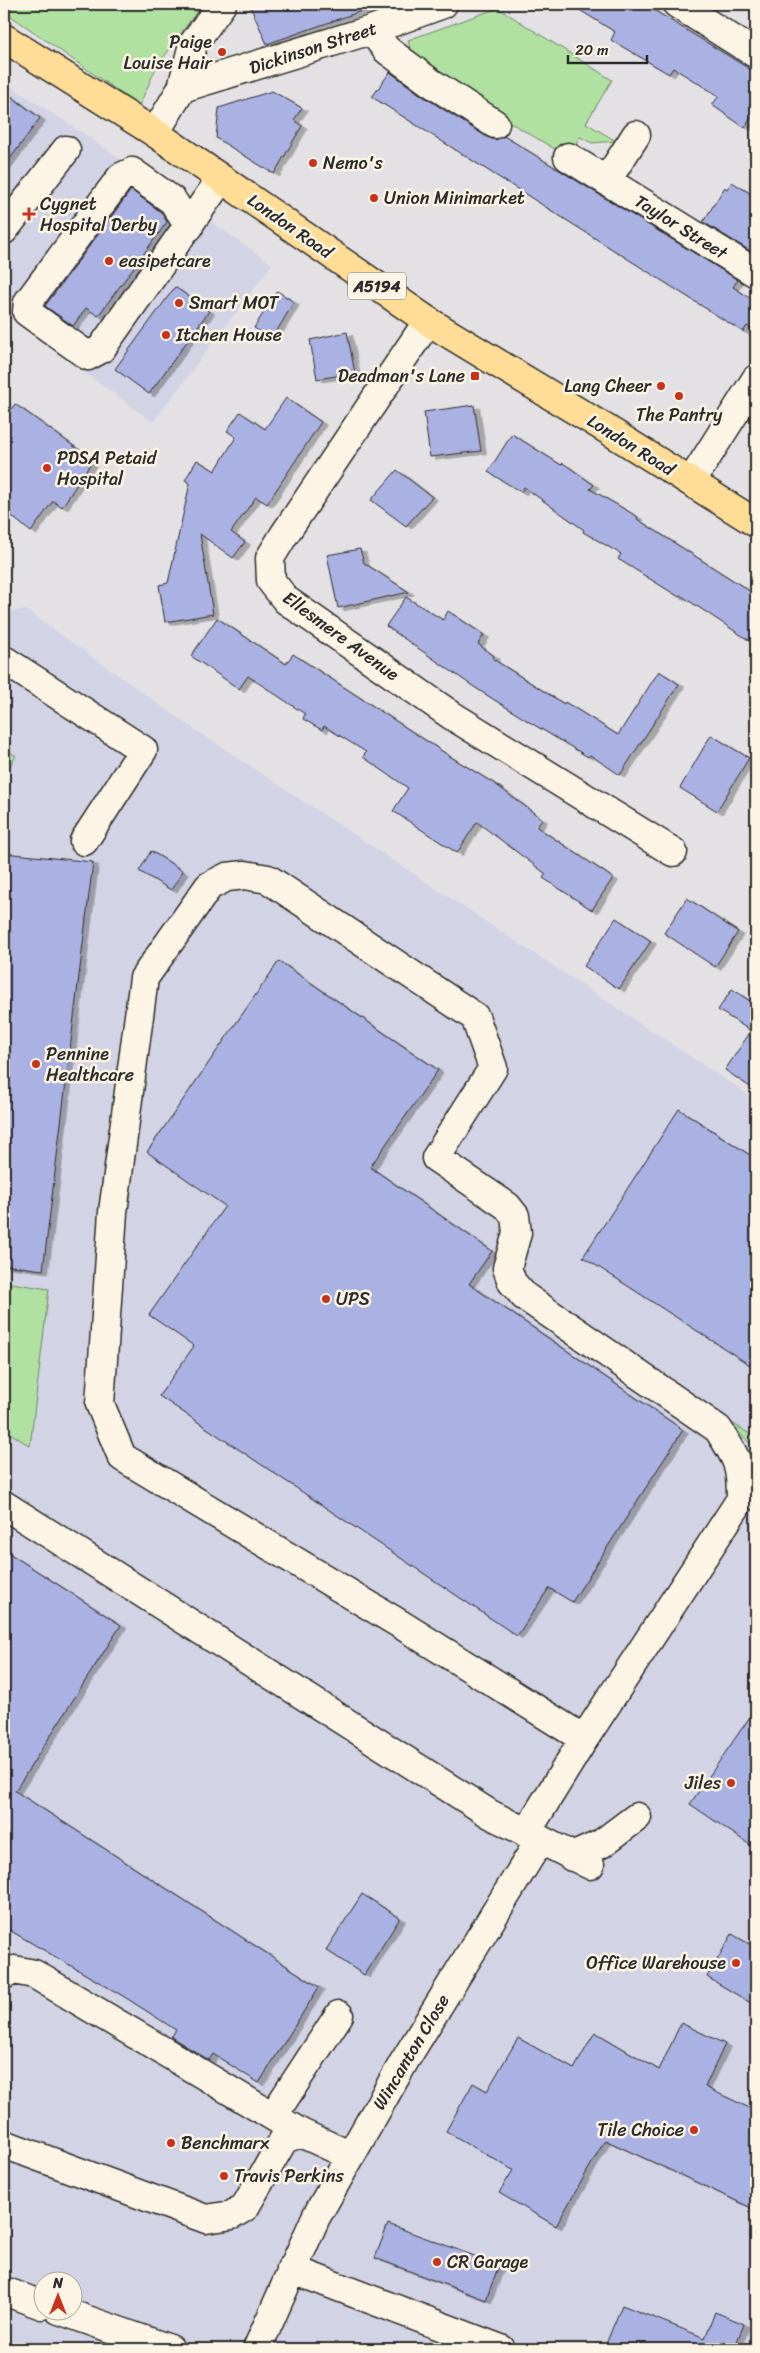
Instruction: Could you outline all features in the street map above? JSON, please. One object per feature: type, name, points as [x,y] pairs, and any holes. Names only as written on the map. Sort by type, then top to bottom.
[{"type":"main road","name":"London Road","points":[[4,38],[155,133],[428,321],[756,523]]},
{"type":"street","points":[[155,133],[182,88],[193,44],[222,4]]},
{"type":"street","name":"Dickinson Street","points":[[182,88],[371,30],[443,4]]},
{"type":"street","points":[[677,4],[756,54]]},
{"type":"street","points":[[371,30],[387,50],[430,82],[495,124]]},
{"type":"street","points":[[606,180],[629,145]]},
{"type":"street","points":[[4,230],[66,150]]},
{"type":"street","name":"Taylor Street","points":[[568,157],[756,273]]},
{"type":"street","points":[[189,227],[173,201],[132,172],[121,177],[28,302],[26,312],[88,356],[101,350],[189,227],[221,179]]},
{"type":"street","name":"Ellesmere Avenue","points":[[428,321],[270,558],[271,581],[286,600],[451,715],[673,852]]},
{"type":"street","points":[[692,482],[756,379]]},
{"type":"street","points":[[4,660],[143,750],[84,841]]},
{"type":"street","name":"Wincanton Close","points":[[257,2349],[291,2269],[316,2217],[533,1836],[584,1739],[741,1499],[738,1461],[718,1430],[524,1296],[512,1282],[508,1268],[517,1233],[516,1216],[508,1206],[436,1158],[493,1068],[475,1017],[268,879],[245,875],[227,877],[209,886],[144,978],[113,1212],[100,1404],[122,1457],[391,1619],[584,1739]]},
{"type":"street","points":[[4,1506],[490,1814],[581,1861],[637,1817]]},
{"type":"street","points":[[4,1975],[14,1970],[34,1974],[301,2133],[351,2156]]},
{"type":"street","points":[[273,2116],[339,2015]]},
{"type":"street","points":[[4,2144],[206,2219],[232,2215],[245,2207],[284,2138],[301,2133]]},
{"type":"street","points":[[291,2269],[501,2349]]},
{"type":"street","points":[[4,2291],[32,2301]]},
{"type":"street","points":[[82,2318],[170,2349]]},
{"type":"shaded area","points":[[4,82],[78,130],[272,264],[153,422],[8,317],[4,322]]},
{"type":"shaded area","points":[[26,610],[191,727],[756,1100],[756,2349],[4,2349],[4,612]]},
{"type":"green space","points":[[4,4],[102,4],[107,7],[110,4],[202,4],[156,68],[139,106],[4,11]]},
{"type":"green space","points":[[498,8],[612,80],[586,123],[616,141],[592,143],[580,137],[568,157],[414,65],[408,40]]},
{"type":"green space","points":[[4,748],[16,756],[4,775]]},
{"type":"green space","points":[[4,1282],[49,1289],[30,1446],[4,1429]]},
{"type":"green space","points":[[724,1418],[756,1438],[756,1449]]},
{"type":"building","points":[[249,4],[372,4],[373,7],[267,44]]},
{"type":"building","points":[[570,4],[644,4],[756,73],[756,109],[745,128],[712,105],[719,96],[673,68],[669,74],[611,40],[615,32]]},
{"type":"building","points":[[390,72],[421,95],[487,137],[495,140],[504,136],[738,280],[733,287],[756,302],[756,332],[747,326],[743,332],[372,97]]},
{"type":"building","points":[[4,91],[40,118],[4,167]]},
{"type":"building","points":[[272,91],[302,108],[294,120],[302,126],[274,174],[216,138],[219,108]]},
{"type":"building","points":[[732,182],[756,197],[755,254],[703,222],[725,187],[727,189]]},
{"type":"building","name":"easipetcare","points":[[131,190],[161,212],[167,222],[98,316],[86,308],[73,326],[45,306]]},
{"type":"building","name":"Itchen House","points":[[175,287],[209,311],[149,394],[115,369]]},
{"type":"building","points":[[277,291],[294,302],[272,339],[254,328]]},
{"type":"building","points":[[347,332],[355,373],[317,379],[310,340]]},
{"type":"building","points":[[286,398],[321,422],[267,504],[256,497],[231,532],[245,542],[233,558],[200,534],[213,614],[165,622],[159,585],[168,583],[190,483],[185,480],[197,460],[215,471],[236,437],[227,431],[240,412],[265,429]]},
{"type":"building","name":"PDSA Petaid Hospital","points":[[15,404],[93,460],[62,507],[53,501],[31,532],[4,510],[4,419]]},
{"type":"building","points":[[474,405],[481,451],[430,457],[424,412]]},
{"type":"building","points":[[512,434],[561,465],[563,463],[594,485],[590,489],[638,517],[637,519],[756,595],[756,645],[680,595],[679,597],[618,559],[621,554],[583,532],[584,530],[524,487],[521,492],[488,472]]},
{"type":"building","points":[[397,470],[432,497],[406,526],[371,500]]},
{"type":"building","points":[[360,549],[364,563],[409,592],[338,608],[327,555]]},
{"type":"building","points":[[406,597],[443,620],[448,611],[484,635],[478,644],[494,656],[493,659],[564,704],[565,702],[618,735],[659,671],[679,684],[620,775],[590,755],[588,757],[474,687],[386,626]]},
{"type":"building","points":[[217,618],[286,664],[293,654],[495,784],[542,819],[537,827],[613,878],[592,910],[543,878],[546,874],[477,822],[457,853],[393,811],[408,788],[363,757],[366,752],[324,726],[322,730],[303,719],[305,714],[248,676],[239,689],[191,656]]},
{"type":"building","points":[[711,735],[749,758],[717,811],[680,788]]},
{"type":"building","points":[[151,851],[183,871],[171,890],[139,871]]},
{"type":"building","name":"Pennine Healthcare","points":[[4,853],[93,862],[43,1270],[4,1265]]},
{"type":"building","points":[[687,898],[738,932],[715,967],[664,933]]},
{"type":"building","points":[[616,918],[651,941],[619,989],[584,966]]},
{"type":"building","name":"UPS","points":[[279,961],[438,1070],[370,1167],[492,1251],[469,1284],[683,1430],[572,1602],[549,1588],[517,1636],[159,1396],[194,1346],[149,1315],[225,1206],[147,1152]]},
{"type":"building","points":[[732,989],[756,1005],[756,1091],[725,1070],[751,1031],[718,1010]]},
{"type":"building","points":[[679,1109],[756,1159],[756,1369],[583,1257]]},
{"type":"building","points":[[4,1550],[121,1625],[15,1791],[319,1987],[259,2083],[213,2054],[209,2060],[171,2037],[176,2030],[123,1996],[4,1927]]},
{"type":"building","name":"Jiles","points":[[756,1708],[756,1849],[690,1804]]},
{"type":"building","points":[[362,1894],[400,1918],[364,1975],[326,1950]]},
{"type":"building","name":"Office Warehouse","points":[[732,1934],[756,1948],[756,2006],[707,1977]]},
{"type":"building","points":[[681,2023],[725,2044],[705,2087],[756,2111],[756,2210],[605,2140],[556,2226],[499,2193],[513,2170],[446,2131],[473,2083],[487,2091],[518,2038],[574,2069],[595,2032],[659,2070]]},
{"type":"building","name":"CR Garage","points":[[388,2224],[499,2265],[486,2300],[375,2258]]},
{"type":"building","points":[[622,2305],[705,2338],[715,2312],[744,2324],[734,2349],[619,2349],[606,2344]]},
{"type":"place","name":"Paige Louise Hair","points":[[222,52]]},
{"type":"place","name":"Nemo's","points":[[313,163]]},
{"type":"place","name":"Union Minimarket","points":[[374,198]]},
{"type":"place","name":"Cygnet Hospital Derby","points":[[29,214]]},
{"type":"place","name":"easipetcare","points":[[109,261]]},
{"type":"place","name":"Smart MOT","points":[[179,303]]},
{"type":"place","name":"Itchen House","points":[[166,335]]},
{"type":"place","name":"Deadman's Lane","points":[[475,376]]},
{"type":"place","name":"Lang Cheer","points":[[661,386]]},
{"type":"place","name":"The Pantry","points":[[679,396]]},
{"type":"place","name":"PDSA Petaid Hospital","points":[[47,468]]},
{"type":"place","name":"Pennine Healthcare","points":[[36,1064]]},
{"type":"place","name":"UPS","points":[[326,1299]]},
{"type":"place","name":"Jiles","points":[[731,1783]]},
{"type":"place","name":"Office Warehouse","points":[[736,1963]]},
{"type":"place","name":"Tile Choice","points":[[694,2130]]},
{"type":"place","name":"Benchmarx","points":[[171,2143]]},
{"type":"place","name":"Travis Perkins","points":[[224,2176]]},
{"type":"place","name":"CR Garage","points":[[437,2262]]}]
